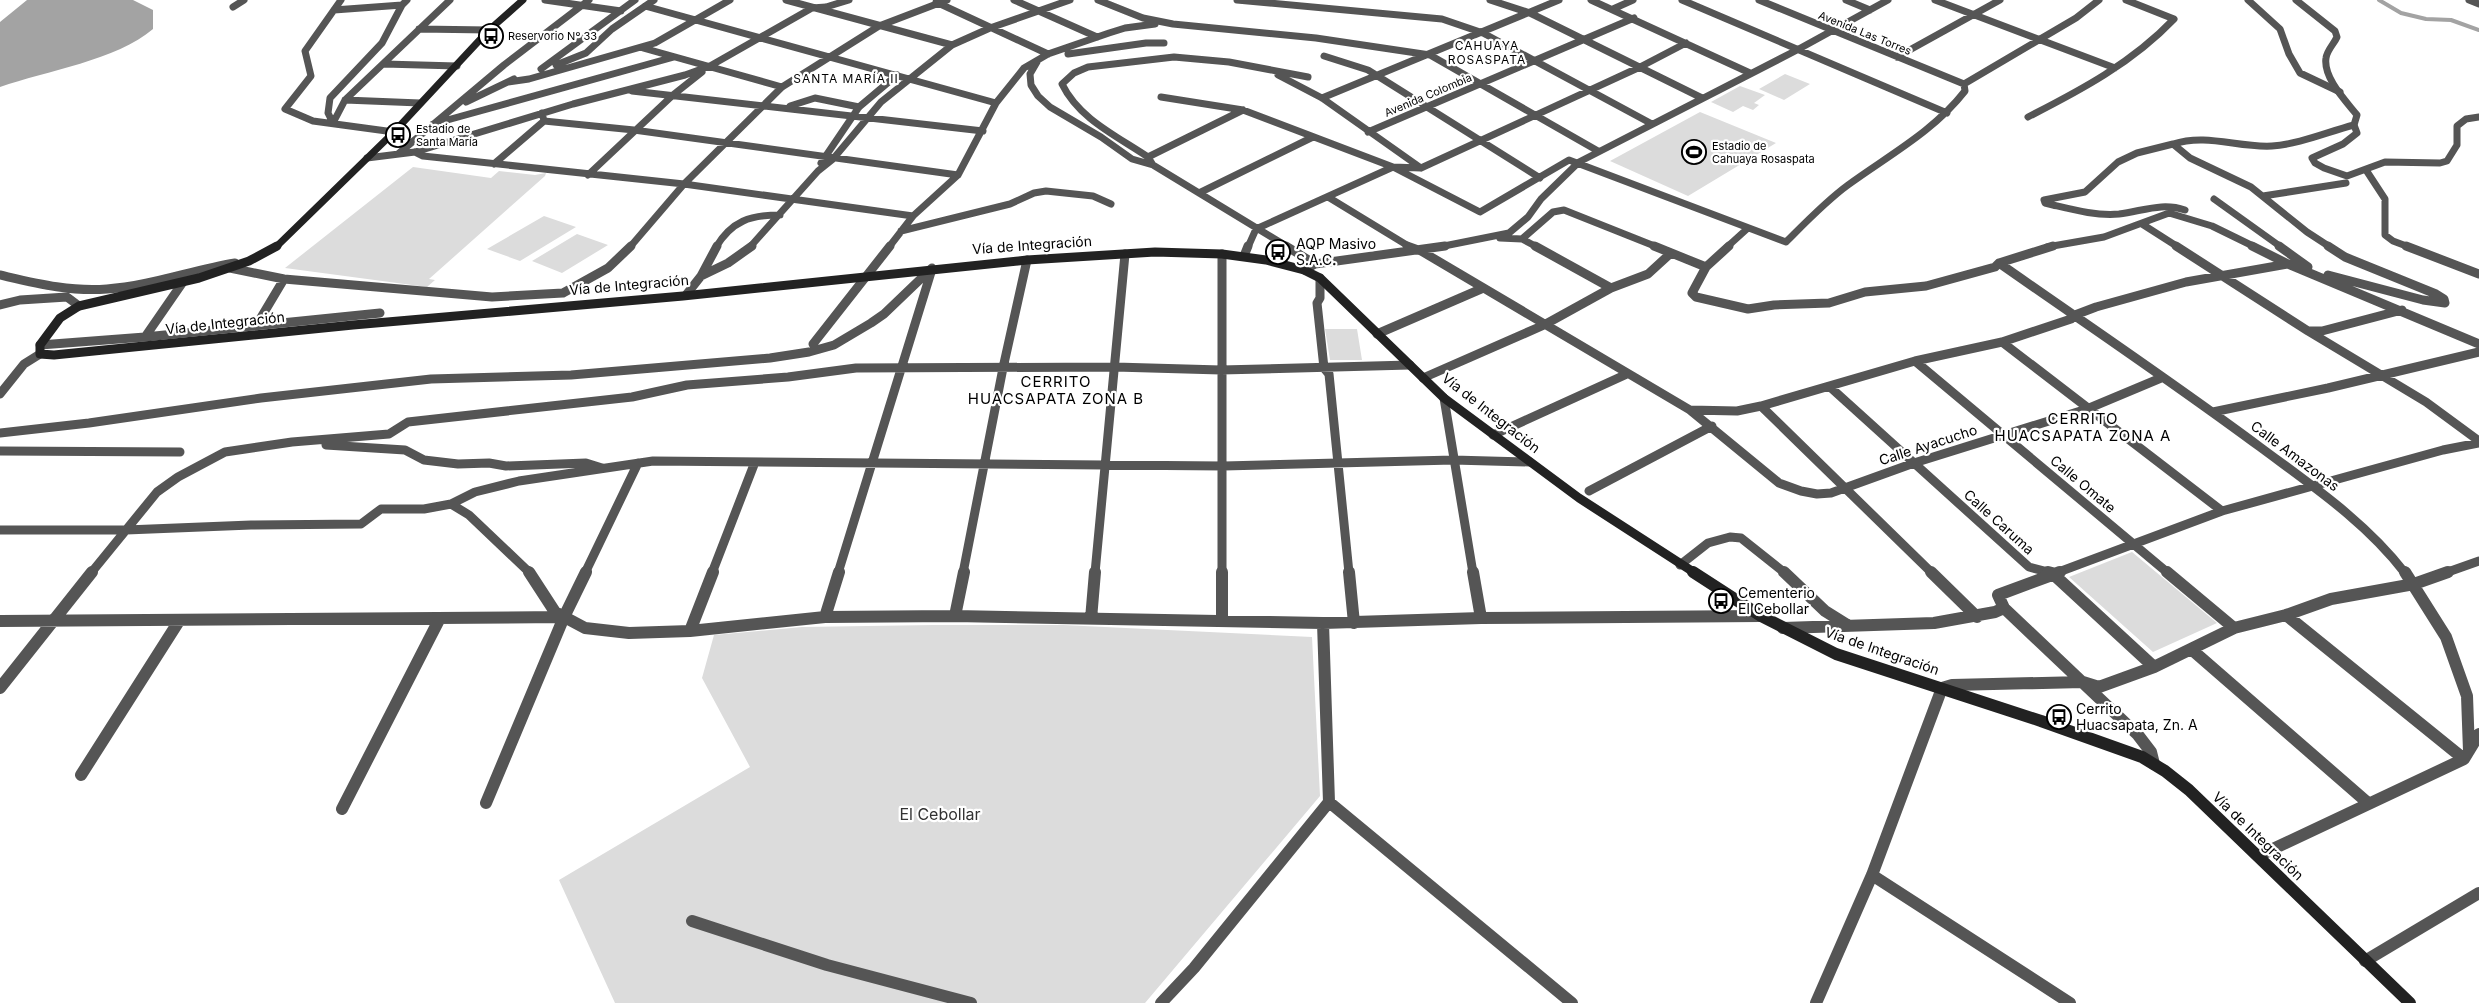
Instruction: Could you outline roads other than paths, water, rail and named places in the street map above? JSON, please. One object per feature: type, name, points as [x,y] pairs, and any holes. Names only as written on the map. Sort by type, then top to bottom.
[{"type":"main road","points":[[40,349],[60,318],[79,306],[184,282],[249,261],[274,248],[394,132],[489,30],[523,0]]},
{"type":"main road","name":"Vía de Integración","points":[[40,349],[54,355],[353,325],[686,295],[932,268],[1027,260],[1155,252],[1222,254],[1244,256],[1304,270],[1320,278],[1444,398],[1579,498],[1761,616],[1836,654],[2041,720],[2154,764],[2178,780],[2410,1003]]},
{"type":"street","points":[[233,7],[244,0]]},
{"type":"street","points":[[341,0],[305,51],[311,76],[285,109],[307,119],[394,132]]},
{"type":"street","points":[[333,123],[346,100],[450,0]]},
{"type":"street","points":[[545,0],[586,2],[621,11]]},
{"type":"street","points":[[541,68],[635,0]]},
{"type":"street","points":[[450,110],[541,68],[586,53],[597,45],[612,29],[654,0]]},
{"type":"street","points":[[508,82],[529,79],[642,48],[655,43],[730,0]]},
{"type":"street","points":[[786,0],[952,45]]},
{"type":"street","points":[[367,158],[415,152],[543,117],[623,90],[685,75],[710,66],[812,8],[849,0]]},
{"type":"street","points":[[230,268],[284,278],[492,297],[563,293],[608,268],[641,237],[684,184],[782,87],[879,26],[935,1],[946,0]]},
{"type":"street","points":[[1014,0],[1098,37]]},
{"type":"street","points":[[701,276],[728,263],[753,244],[818,170],[833,159],[881,102],[952,45],[990,28],[1070,0]]},
{"type":"street","points":[[1098,0],[1143,18],[1173,24],[1316,38],[1430,55],[1598,151]]},
{"type":"street","points":[[1238,0],[1442,19],[1483,33],[1652,124]]},
{"type":"street","points":[[1490,0],[1530,13],[1702,98]]},
{"type":"street","points":[[1322,98],[1375,75],[1430,55],[1559,0]]},
{"type":"street","points":[[1591,0],[1634,18],[1750,73]]},
{"type":"street","points":[[1614,9],[1633,0]]},
{"type":"street","points":[[1682,0],[1947,113]]},
{"type":"street","name":"Avenida Las Torres","points":[[1759,0],[1964,84]]},
{"type":"street","points":[[1846,0],[1870,10]]},
{"type":"street","points":[[1304,270],[1315,264],[1421,251],[1509,233],[1520,225],[1541,198],[1579,162],[1797,50],[1888,0]]},
{"type":"street","points":[[1935,0],[2115,68]]},
{"type":"street","points":[[1897,57],[2000,0]]},
{"type":"street","points":[[1160,97],[1209,105],[1224,105],[1243,110],[1393,167],[1480,212],[1569,160],[1579,162],[1786,242],[1847,186],[1896,153],[1947,113],[1965,91],[1964,84],[2040,41],[2076,18],[2099,0]]},
{"type":"street","points":[[2028,116],[2085,88],[2162,33],[2174,19],[2126,0]]},
{"type":"street","points":[[2248,0],[2280,29],[2289,54],[2300,73],[2340,92]]},
{"type":"street","points":[[2296,0],[2335,32],[2337,38],[2326,56],[2325,65],[2340,92],[2357,116],[2354,125],[2357,133],[2344,144],[2312,158],[2315,163],[2340,175],[2348,176],[2366,170],[2374,164],[2386,162],[2440,163],[2447,161],[2457,145],[2457,126],[2466,119],[2479,117]]},
{"type":"street","points":[[2468,0],[2479,4]]},
{"type":"street","points":[[935,1],[1048,54]]},
{"type":"street","points":[[334,10],[405,2]]},
{"type":"street","points":[[333,123],[328,113],[330,98],[382,43],[405,2]]},
{"type":"street","points":[[397,154],[504,66],[586,2]]},
{"type":"street","points":[[645,6],[698,19],[996,103]]},
{"type":"street","name":"Avenida Colombia","points":[[1368,132],[1634,18]]},
{"type":"street","points":[[813,344],[865,275],[913,216],[958,175],[996,103],[1014,77],[1024,68],[1048,54],[1124,28],[1173,24]]},
{"type":"street","points":[[419,29],[489,30]]},
{"type":"street","points":[[1035,62],[1081,50],[1146,43],[1164,43]]},
{"type":"street","points":[[1244,256],[1256,229],[1393,167],[1421,168],[1478,140],[1590,91],[1686,43]]},
{"type":"street","points":[[642,48],[782,87]]},
{"type":"street","points":[[1324,56],[1368,70],[1425,108],[1540,178]]},
{"type":"street","points":[[434,124],[674,57]]},
{"type":"street","points":[[1153,165],[1148,157],[1080,109],[1069,98],[1062,84],[1068,75],[1090,66],[1172,57],[1227,62],[1308,77]]},
{"type":"street","points":[[1035,62],[1030,82],[1039,98],[1050,108],[1102,137],[1136,163],[1153,165],[1315,264]]},
{"type":"street","points":[[384,64],[457,66]]},
{"type":"street","points":[[588,175],[634,130],[710,66]]},
{"type":"street","points":[[1266,70],[1322,98],[1421,168]]},
{"type":"street","points":[[818,170],[822,158],[859,107],[898,75]]},
{"type":"street","points":[[623,90],[983,130]]},
{"type":"street","points":[[778,108],[815,98],[859,107]]},
{"type":"street","points":[[346,100],[420,103]]},
{"type":"street","points":[[1148,157],[1243,110]]},
{"type":"street","points":[[543,117],[822,158],[958,175]]},
{"type":"street","points":[[494,164],[543,117]]},
{"type":"street","points":[[2173,144],[2190,158],[2251,187],[2284,216],[2345,257],[2436,294],[2444,299],[2445,303],[2423,300],[2322,275],[2288,264],[2212,226],[2183,209],[2170,206],[2111,214],[2045,203],[2044,200],[2076,196],[2085,192],[2099,177],[2118,162],[2143,151],[2173,144],[2192,140],[2270,146],[2290,143],[2354,125]]},
{"type":"street","points":[[1199,194],[1313,137]]},
{"type":"street","points":[[415,152],[423,156],[684,184],[913,216]]},
{"type":"street","points":[[2366,170],[2385,199],[2385,235],[2394,241],[2479,274]]},
{"type":"street","points":[[2263,196],[2346,183]]},
{"type":"street","points":[[901,231],[1010,204],[1034,193],[1046,191],[1093,196],[1111,204]]},
{"type":"street","name":"Calle Ayacucho","points":[[1328,197],[1404,245],[1421,251],[1482,289],[1690,410],[1712,426],[1779,483],[1800,491],[1817,494],[1844,488],[1914,462],[2087,409],[2161,378]]},
{"type":"street","points":[[2214,199],[2303,265],[2479,344]]},
{"type":"street","points":[[1522,239],[1553,212],[1564,210],[1706,268]]},
{"type":"street","points":[[1748,228],[1706,268],[1692,293],[1696,297],[1748,309],[1829,302],[1865,292],[1926,286],[1995,267],[1999,263],[2048,247],[2104,237],[2170,213],[2212,226]]},
{"type":"street","points":[[686,295],[701,276],[722,236],[730,226],[755,215],[780,215]]},
{"type":"street","points":[[2142,224],[2308,332],[2426,402],[2479,442]]},
{"type":"street","points":[[1484,238],[1522,239],[1612,288]]},
{"type":"street","points":[[1423,378],[1544,325],[1612,288],[1648,274],[1671,253]]},
{"type":"street","points":[[1091,618],[1125,254]]},
{"type":"street","points":[[1222,254],[1221,370],[1224,466],[1222,621]]},
{"type":"street","points":[[955,616],[1003,368],[1027,260]]},
{"type":"street","points":[[0,275],[78,289],[107,289],[146,283],[223,264],[249,261]]},
{"type":"street","name":"Calle Amazonas","points":[[1999,263],[2075,315],[2161,378],[2213,412],[2360,523],[2385,547],[2414,584],[2446,637],[2467,696],[2466,755]]},
{"type":"street","points":[[1690,410],[1737,411],[1761,406],[1915,361],[2002,342],[2071,320],[2075,315],[2186,282],[2288,264]]},
{"type":"street","points":[[825,617],[932,268]]},
{"type":"street","points":[[0,433],[99,422],[261,398],[431,379],[571,375],[640,367],[770,358],[809,352],[834,345],[871,323],[932,268]]},
{"type":"street","points":[[256,326],[284,278]]},
{"type":"street","points":[[1320,278],[1320,298],[1317,303],[1324,368],[1330,374],[1354,622]]},
{"type":"street","points":[[145,337],[184,282]]},
{"type":"street","points":[[1377,334],[1482,289]]},
{"type":"street","points":[[0,305],[20,300],[67,297],[79,306]]},
{"type":"street","points":[[2308,332],[2322,331],[2403,310]]},
{"type":"street","points":[[0,394],[24,364],[40,349],[380,313]]},
{"type":"street","points":[[2002,342],[2087,409],[2222,510]]},
{"type":"street","points":[[2213,412],[2328,388],[2479,352]]},
{"type":"street","name":"Calle Omate","points":[[1915,361],[2234,628]]},
{"type":"street","points":[[0,688],[156,492],[203,463],[225,452],[292,442],[388,434],[408,422],[657,393],[686,385],[788,378],[856,368],[1115,367],[1221,370],[1410,365]]},
{"type":"street","points":[[1493,435],[1627,374]]},
{"type":"street","name":"Calle Caruma","points":[[1830,386],[2029,567],[2052,572],[2154,667]]},
{"type":"street","points":[[1444,398],[1453,460],[1482,618]]},
{"type":"street","points":[[1761,406],[1977,617]]},
{"type":"street","points":[[1589,491],[1712,426]]},
{"type":"street","points":[[292,442],[405,450],[424,460],[458,464],[489,463],[506,466],[586,463],[604,468]]},
{"type":"street","points":[[2154,764],[2150,752],[2138,736],[2004,608],[1998,595],[2052,572],[2222,510],[2479,442]]},
{"type":"street","points":[[0,451],[180,452]]},
{"type":"street","points":[[0,530],[126,530],[251,525],[361,524],[381,509],[424,509],[451,504],[475,492],[520,481],[653,461],[1224,466],[1453,460],[1530,462]]},
{"type":"street","points":[[690,631],[755,462]]},
{"type":"street","points":[[486,803],[564,617],[638,463]]},
{"type":"street","points":[[451,504],[469,515],[531,574],[555,612],[585,628],[628,633],[690,631],[825,617],[955,616],[1324,623],[1482,618],[1761,616]]},
{"type":"street","points":[[1680,565],[1708,543],[1730,537],[1741,538],[1782,570],[1825,612],[1850,626]]},
{"type":"street","points":[[1816,1003],[1872,875],[1942,688],[1952,685],[2083,682],[2098,687],[2154,667],[2234,628],[2286,615],[2331,599],[2379,592],[2414,584],[2479,561]]},
{"type":"street","points":[[1782,628],[1934,623],[1977,617],[2004,608]]},
{"type":"street","points":[[2286,615],[2466,755]]},
{"type":"street","points":[[0,621],[564,617]]},
{"type":"street","points":[[342,809],[440,618]]},
{"type":"street","points":[[81,775],[179,620]]},
{"type":"street","points":[[1162,1003],[1194,968],[1330,802],[1324,623]]},
{"type":"street","points":[[2191,650],[2368,803]]},
{"type":"street","points":[[2258,856],[2466,755],[2479,734]]},
{"type":"street","points":[[1330,802],[1572,1003]]},
{"type":"street","points":[[1872,875],[2070,1003]]},
{"type":"street","points":[[2365,961],[2479,893]]},
{"type":"street","points":[[692,921],[827,966],[971,1003]]},
{"type":"waterway","points":[[2379,0],[2401,13],[2426,19],[2451,20],[2479,30]]},
{"type":"place","name":"Reservorio Nº 33","points":[[491,36]]},
{"type":"place","name":"Estadio de Santa María","points":[[398,135]]},
{"type":"place","name":"Estadio de Cahuaya Rosaspata","points":[[1694,152]]},
{"type":"place","name":"AQP Masivo S.A.C.","points":[[1278,252]]},
{"type":"place","name":"Cementerio El Cebollar","points":[[1721,601]]},
{"type":"place","name":"Cerrito Huacsapata, Zn. A","points":[[2059,717]]},
{"type":"district","name":"CAHUAYA ROSASPATA","points":[[1487,53]]},
{"type":"district","name":"SANTA MARÍA II","points":[[846,79]]},
{"type":"district","name":"CERRITO HUACSAPATA ZONA B","points":[[1056,390]]},
{"type":"district","name":"CERRITO HUACSAPATA ZONA A","points":[[2083,428]]},
{"type":"park label","name":"El Cebollar","points":[[940,814]]}]
